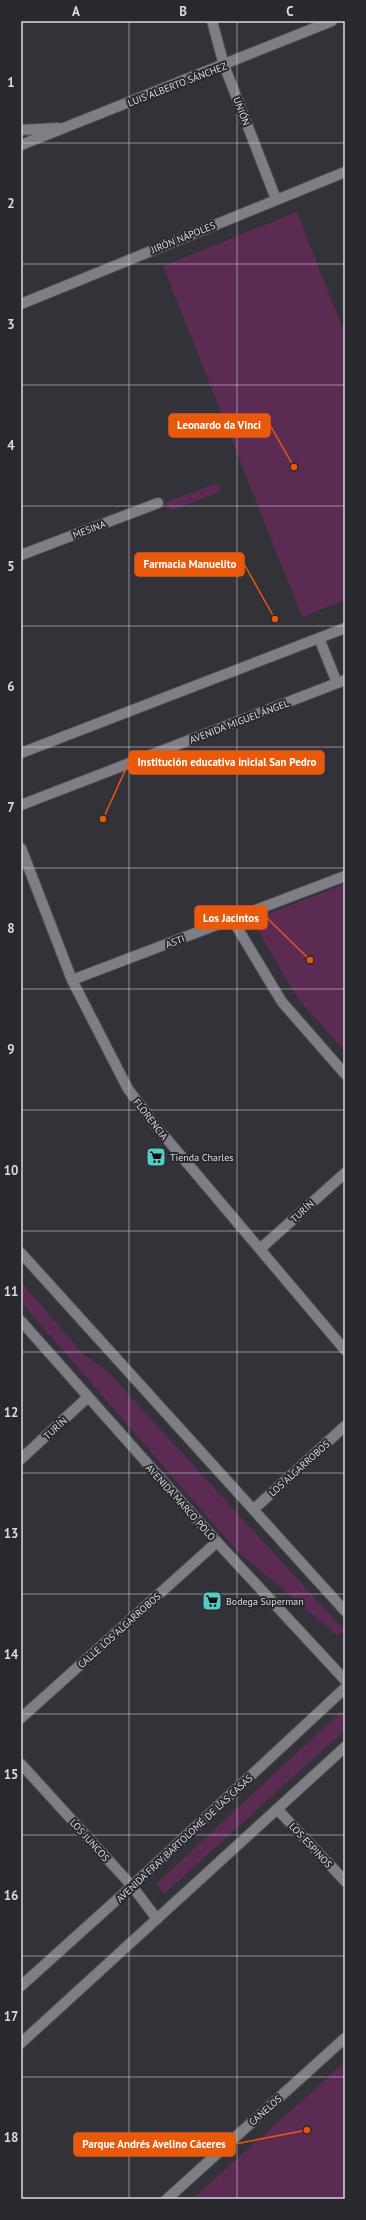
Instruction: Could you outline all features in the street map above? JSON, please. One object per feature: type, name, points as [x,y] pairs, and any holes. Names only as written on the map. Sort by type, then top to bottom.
[{"type":"street","name":"UNIÓN","points":[[212,21],[224,65],[276,199]]},
{"type":"street","name":"LUIS ALBERTO SÁNCHEZ","points":[[21,145],[332,21]]},
{"type":"street","points":[[21,130],[64,128]]},
{"type":"street","name":"JIRÓN NÁPOLES","points":[[21,304],[345,172]]},
{"type":"street","name":"MESINA","points":[[21,555],[158,503]]},
{"type":"street","points":[[21,753],[345,628]]},
{"type":"street","points":[[319,638],[341,682]]},
{"type":"street","name":"AVENIDA MIGUEL ÁNGEL","points":[[21,805],[341,682]]},
{"type":"street","name":"FLORENCIA","points":[[21,848],[72,980],[128,1089],[260,1250],[345,1350]]},
{"type":"street","name":"ASTI","points":[[72,980],[345,876]]},
{"type":"street","points":[[232,919],[282,1002],[345,1074]]},
{"type":"street","name":"TURÍN","points":[[260,1250],[345,1173]]},
{"type":"street","points":[[21,1253],[345,1611]]},
{"type":"street","name":"AVENIDA MARCO POLO","points":[[21,1321],[217,1542],[345,1680]]},
{"type":"street","name":"TURÍN","points":[[21,1459],[88,1397]]},
{"type":"street","name":"LOS ALGARROBOS","points":[[254,1509],[345,1426]]},
{"type":"street","name":"CALLE LOS ALGARROBOS","points":[[21,1718],[217,1542]]},
{"type":"street","name":"AVENIDA FRAY BARTOLOMÉ DE LAS CASAS","points":[[21,1986],[132,1886],[345,1688]]},
{"type":"street","points":[[21,2043],[345,1746]]},
{"type":"street","name":"LOS JUNCOS","points":[[21,1764],[132,1886],[157,1919]]},
{"type":"street","name":"LOS ESPINOS","points":[[277,1809],[345,1881]]},
{"type":"street","name":"CANELOS","points":[[167,2199],[345,2038]]},
{"type":"shaded area","points":[[297,212],[345,335],[345,600],[302,617],[163,266]]},
{"type":"shaded area","points":[[218,483],[221,491],[170,511],[166,502]]},
{"type":"shaded area","points":[[345,884],[345,1051],[298,999],[252,920]]},
{"type":"shaded area","points":[[21,1282],[81,1352],[108,1372],[345,1631],[337,1635],[236,1550],[21,1302]]},
{"type":"shaded area","points":[[345,1708],[345,1730],[164,1894],[156,1884]]},
{"type":"shaded area","points":[[345,2062],[345,2199],[192,2199]]},
{"type":"place","name":"Leonardo da Vinci","points":[[294,467]]},
{"type":"place","name":"Farmacia Manuelito","points":[[275,619]]},
{"type":"place","name":"Institución educativa inicial San Pedro","points":[[103,819]]},
{"type":"place","name":"Los Jacintos","points":[[310,960]]},
{"type":"place","name":"Tienda Charles","points":[[156,1157]]},
{"type":"place","name":"Bodega Superman","points":[[212,1601]]},
{"type":"place","name":"Parque Andrés Avelino Cáceres","points":[[307,2130]]}]
